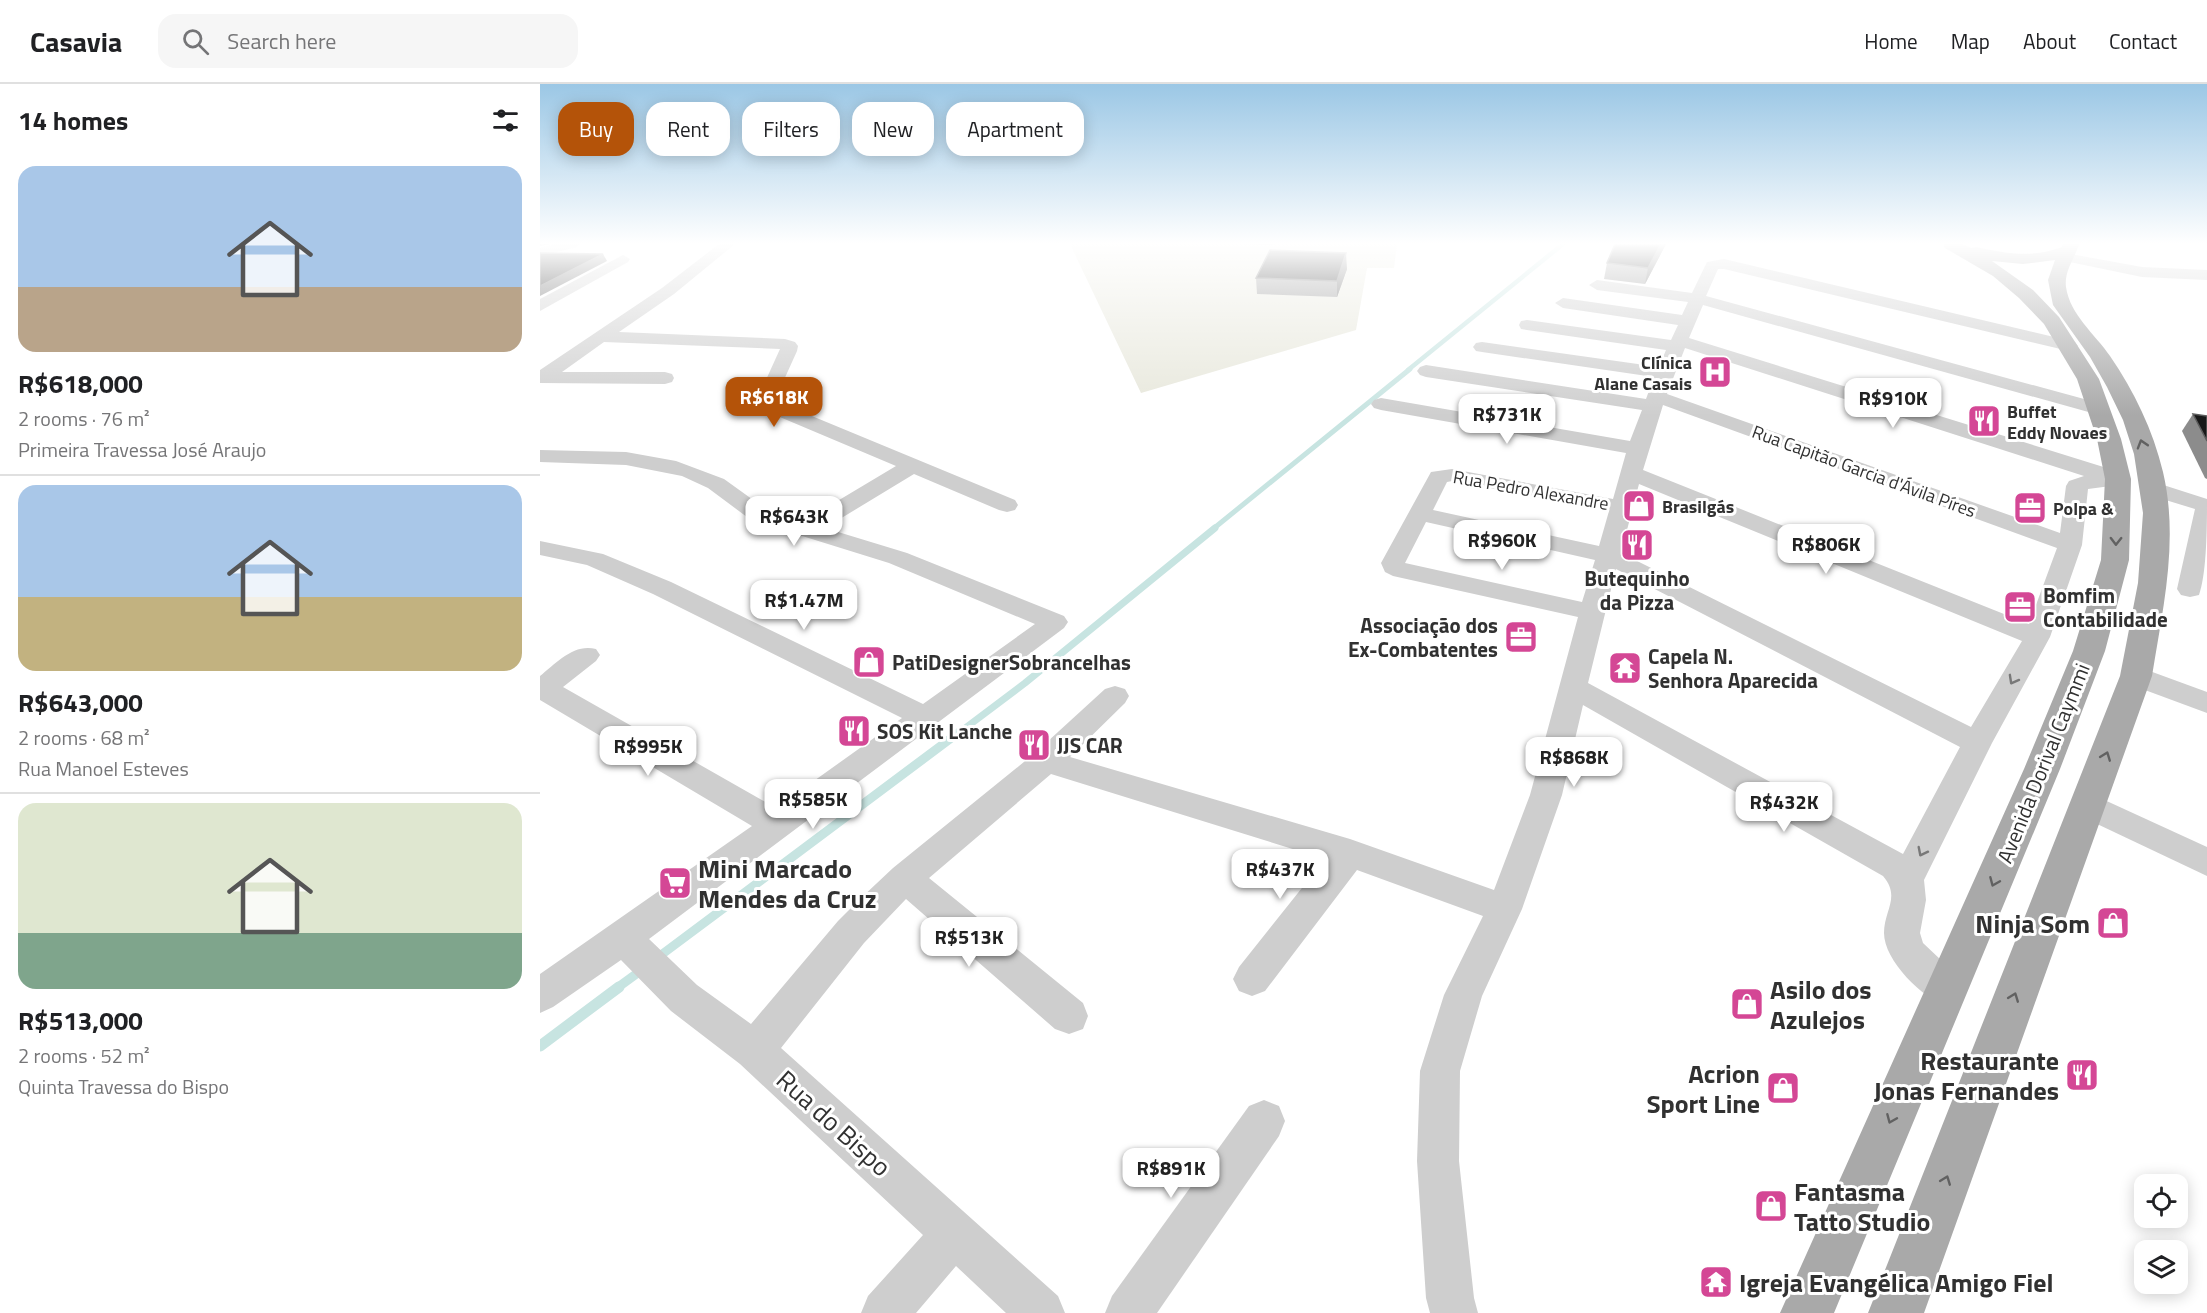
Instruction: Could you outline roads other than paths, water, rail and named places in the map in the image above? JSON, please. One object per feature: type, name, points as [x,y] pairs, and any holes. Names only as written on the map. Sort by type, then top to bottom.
[{"type":"main road","name":"Avenida Dorival Caymmi","points":[[1807,1313],[2042,769],[2089,651],[2115,560],[2118,479],[2099,409],[2088,380],[2069,346],[2052,321],[2033,301]]},
{"type":"main road","points":[[1896,1313],[2136,676],[2158,524],[2154,489],[2144,446],[2130,408],[2100,357],[2062,301]]},
{"type":"street","points":[[541,377],[653,301]]},
{"type":"street","points":[[1615,301],[1674,355]]},
{"type":"street","points":[[1454,1313],[1450,1298],[1438,1161],[1440,1071],[1463,994],[1504,909],[1546,795],[1575,688],[1592,612],[1635,461],[1674,355],[1697,301]]},
{"type":"street","points":[[1881,301],[2069,346]]},
{"type":"street","points":[[1563,303],[1674,355]]},
{"type":"street","points":[[1527,325],[1674,355],[2118,479]]},
{"type":"street","points":[[600,337],[785,344],[789,346],[788,351],[774,382],[768,405],[1008,505]]},
{"type":"street","points":[[1482,346],[1674,355],[2099,409]]},
{"type":"street","points":[[1426,371],[1674,355]]},
{"type":"street","name":"Rua Capitão Garcia d'Ávila Píres","points":[[1674,355],[2070,545]]},
{"type":"street","points":[[541,377],[665,378]]},
{"type":"street","points":[[1381,404],[1635,461],[2037,637]]},
{"type":"street","points":[[540,456],[609,456],[673,466],[711,481],[748,510],[898,558],[1055,622],[778,825],[637,953],[540,995]]},
{"type":"street","points":[[806,530],[911,466]]},
{"type":"street","name":"Rua Pedro Alexandre","points":[[1419,514],[1440,477],[1452,475],[1622,507]]},
{"type":"street","points":[[1947,990],[1907,952],[1902,933],[1909,900],[1907,880],[1977,743],[2037,637],[2070,545],[2077,486],[2084,482],[2118,479]]},
{"type":"street","points":[[2152,577],[2199,591],[2207,506],[2154,489]]},
{"type":"street","points":[[1592,612],[1402,571],[1394,567],[1393,563],[1419,514],[1609,556],[1977,743]]},
{"type":"street","points":[[540,548],[594,559],[662,588],[730,619],[925,717]]},
{"type":"street","points":[[586,655],[541,689],[778,825]]},
{"type":"street","points":[[2136,676],[2207,703]]},
{"type":"street","points":[[1575,688],[1895,866],[1907,880]]},
{"type":"street","points":[[754,1050],[851,932],[905,879],[1046,761],[1115,696]]},
{"type":"street","points":[[1046,761],[1350,853],[1504,909]]},
{"type":"street","points":[[2087,805],[2207,862]]},
{"type":"street","points":[[1252,979],[1350,853]]},
{"type":"street","points":[[905,879],[1069,1016]]},
{"type":"street","name":"Rua do Bispo","points":[[637,953],[684,998],[754,1050],[1041,1313]]},
{"type":"street","points":[[1129,1313],[1264,1121]]},
{"type":"street","points":[[885,1313],[955,1232]]},
{"type":"waterway","points":[[1408,370],[1492,301]]},
{"type":"waterway","points":[[1213,529],[1410,369]]},
{"type":"waterway","points":[[960,732],[1025,683],[1215,528]]},
{"type":"waterway","points":[[657,958],[962,730]]},
{"type":"waterway","points":[[617,988],[643,969]]},
{"type":"waterway","points":[[540,1046],[619,987]]},
{"type":"place","name":"Clínica Alane Casais","points":[[1715,372]]},
{"type":"place","name":"Buffet Eddy Novaes","points":[[1984,421]]},
{"type":"place","name":"Brasilgás","points":[[1639,506]]},
{"type":"place","name":"Polpa &","points":[[2030,508]]},
{"type":"place","name":"Butequinho da Pizza","points":[[1637,545]]},
{"type":"place","name":"Bomfim Contabilidade","points":[[2020,607]]},
{"type":"place","name":"Associação dos Ex-Combatentes","points":[[1521,637]]},
{"type":"place","name":"PatiDesignerSobrancelhas","points":[[869,662]]},
{"type":"place","name":"Capela N. Senhora Aparecida","points":[[1625,668]]},
{"type":"place","name":"SOS Kit Lanche","points":[[854,731]]},
{"type":"place","name":"JJS CAR","points":[[1034,745]]},
{"type":"place","name":"Mini Marcado Mendes da Cruz","points":[[675,883]]},
{"type":"place","name":"Ninja Som","points":[[2113,923]]},
{"type":"place","name":"Asilo dos Azulejos","points":[[1747,1004]]},
{"type":"place","name":"Restaurante Jonas Fernandes","points":[[2082,1075]]},
{"type":"place","name":"Acrion Sport Line","points":[[1783,1088]]},
{"type":"place","name":"Fantasma Tatto Studio","points":[[1771,1206]]},
{"type":"place","name":"Igreja Evangélica Amigo Fiel","points":[[1716,1282]]}]
